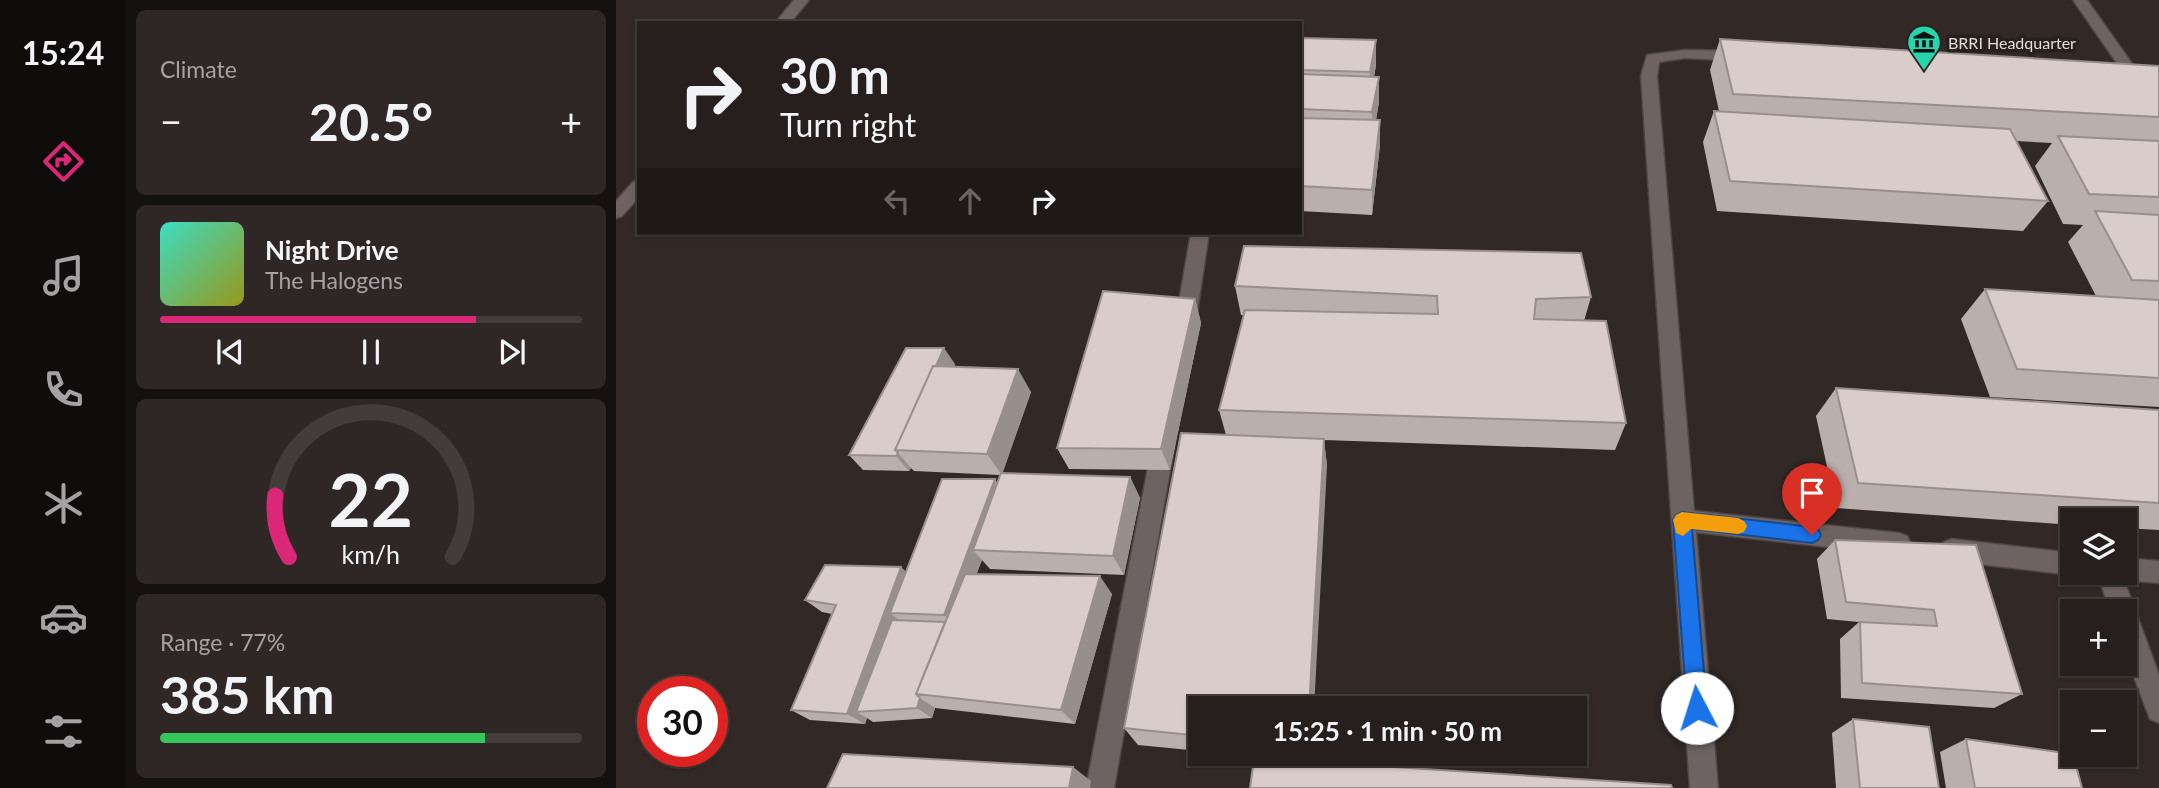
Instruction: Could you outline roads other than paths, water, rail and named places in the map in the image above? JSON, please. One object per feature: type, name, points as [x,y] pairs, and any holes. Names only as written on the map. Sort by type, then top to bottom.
[{"type":"street","points":[[784,21],[802,0]]},
{"type":"street","points":[[2080,0],[2137,82]]},
{"type":"street","points":[[1704,788],[1649,76],[1652,58],[1685,54],[1765,58]]},
{"type":"street","points":[[2110,80],[2159,83]]},
{"type":"street","points":[[616,212],[637,188]]},
{"type":"street","points":[[1180,353],[1200,235]]},
{"type":"street","points":[[1100,788],[1168,419]]},
{"type":"street","points":[[1682,520],[2060,563]]},
{"type":"street","points":[[2137,570],[2159,572]]},
{"type":"street","points":[[2137,649],[2159,710]]},
{"type":"place","name":"BRRI Headquarter","points":[[1924,72]]}]
